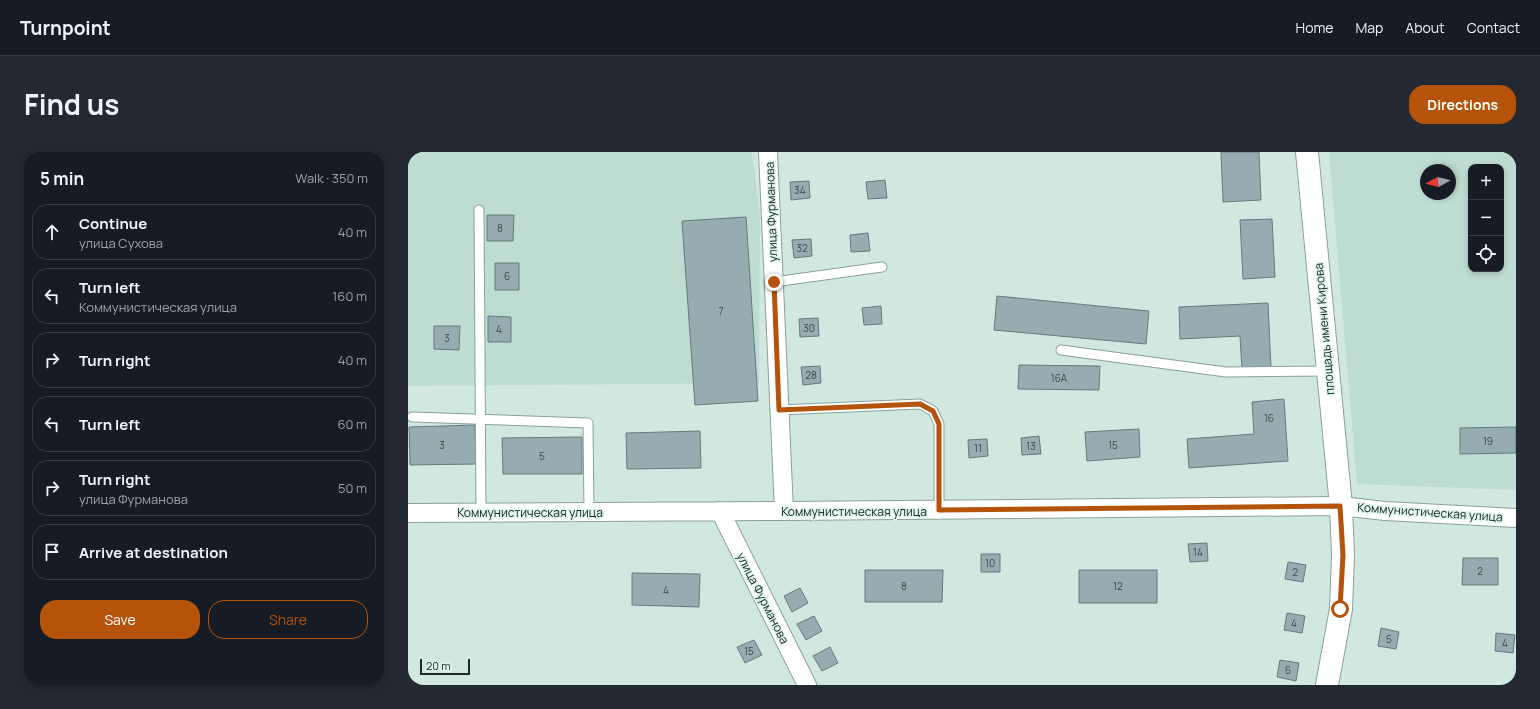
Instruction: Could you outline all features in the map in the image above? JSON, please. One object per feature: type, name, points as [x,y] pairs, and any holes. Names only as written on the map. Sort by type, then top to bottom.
[{"type":"street","name":"улица Фурманова","points":[[768,152],[784,511]]},
{"type":"street","name":"площадь имени Кирова","points":[[1307,152],[1328,371],[1343,555],[1340,609],[1328,685]]},
{"type":"street","name":"Коммунистическая улица","points":[[408,512],[784,511],[1340,506],[1386,511],[1516,518]]},
{"type":"street","name":"улица Фурманова","points":[[720,511],[807,685]]},
{"type":"lane","points":[[479,210],[481,512]]},
{"type":"lane","points":[[774,282],[882,268]]},
{"type":"lane","points":[[1061,350],[1226,372],[1328,371]]},
{"type":"lane","points":[[779,410],[920,404],[933,411],[939,424],[939,510]]},
{"type":"lane","points":[[412,418],[588,423],[589,512]]},
{"type":"shaded area","points":[[408,152],[752,152],[760,215],[759,383],[408,386]]},
{"type":"shaded area","points":[[1329,152],[1516,152],[1516,490],[1357,484]]},
{"type":"building","points":[[1221,152],[1259,152],[1261,200],[1223,202]]},
{"type":"building","points":[[885,180],[887,198],[868,199],[866,182]]},
{"type":"building","points":[[809,181],[810,198],[791,200],[790,182]]},
{"type":"building","points":[[487,215],[514,215],[513,241],[487,241]]},
{"type":"building","points":[[746,217],[758,401],[695,405],[682,221]]},
{"type":"building","points":[[1272,219],[1275,277],[1243,279],[1240,220]]},
{"type":"building","points":[[868,233],[870,251],[851,252],[850,235]]},
{"type":"building","points":[[811,239],[812,256],[794,258],[792,240]]},
{"type":"building","points":[[495,263],[519,263],[519,290],[495,290]]},
{"type":"building","points":[[997,296],[1149,311],[1146,344],[994,330]]},
{"type":"building","points":[[1268,303],[1271,368],[1242,369],[1240,336],[1180,339],[1179,307]]},
{"type":"building","points":[[881,306],[882,324],[864,325],[862,308]]},
{"type":"building","points":[[488,316],[511,317],[511,342],[488,342]]},
{"type":"building","points":[[818,318],[819,336],[800,337],[799,319]]},
{"type":"building","points":[[434,326],[460,326],[459,350],[434,349]]},
{"type":"building","points":[[1019,365],[1100,366],[1099,390],[1018,389]]},
{"type":"building","points":[[820,366],[821,383],[803,385],[801,367]]},
{"type":"building","points":[[1284,399],[1288,461],[1189,468],[1187,439],[1254,434],[1252,402]]},
{"type":"building","points":[[475,425],[476,464],[410,465],[409,427]]},
{"type":"building","points":[[1516,427],[1516,453],[1460,454],[1460,428]]},
{"type":"building","points":[[1139,429],[1140,457],[1087,461],[1085,432]]},
{"type":"building","points":[[700,431],[701,468],[627,469],[626,433]]},
{"type":"building","points":[[1039,436],[1041,454],[1022,455],[1021,438]]},
{"type":"building","points":[[582,437],[582,474],[503,474],[502,438]]},
{"type":"building","points":[[987,439],[988,456],[969,458],[968,440]]},
{"type":"building","points":[[1207,543],[1208,561],[1190,562],[1188,544]]},
{"type":"building","points":[[981,554],[1000,554],[1000,572],[981,572]]},
{"type":"building","points":[[1463,558],[1498,558],[1498,585],[1462,585]]},
{"type":"building","points":[[1288,562],[1306,565],[1303,582],[1285,579]]},
{"type":"building","points":[[865,570],[943,570],[942,602],[865,602]]},
{"type":"building","points":[[1079,570],[1157,570],[1157,603],[1079,603]]},
{"type":"building","points":[[632,573],[700,574],[699,607],[632,605]]},
{"type":"building","points":[[800,588],[808,603],[792,612],[784,596]]},
{"type":"building","points":[[1287,613],[1305,616],[1302,633],[1284,630]]},
{"type":"building","points":[[814,616],[822,631],[806,640],[797,624]]},
{"type":"building","points":[[1381,628],[1399,632],[1396,649],[1378,646]]},
{"type":"building","points":[[1496,633],[1515,635],[1513,653],[1495,651]]},
{"type":"building","points":[[754,640],[762,655],[745,663],[737,647]]},
{"type":"building","points":[[830,647],[838,663],[822,671],[813,656]]},
{"type":"building","points":[[1280,660],[1299,663],[1296,681],[1277,677]]},
{"type":"route","points":[[774,282],[779,410],[920,404],[933,411],[939,424],[939,510],[1340,506],[1343,555],[1340,609]]}]
